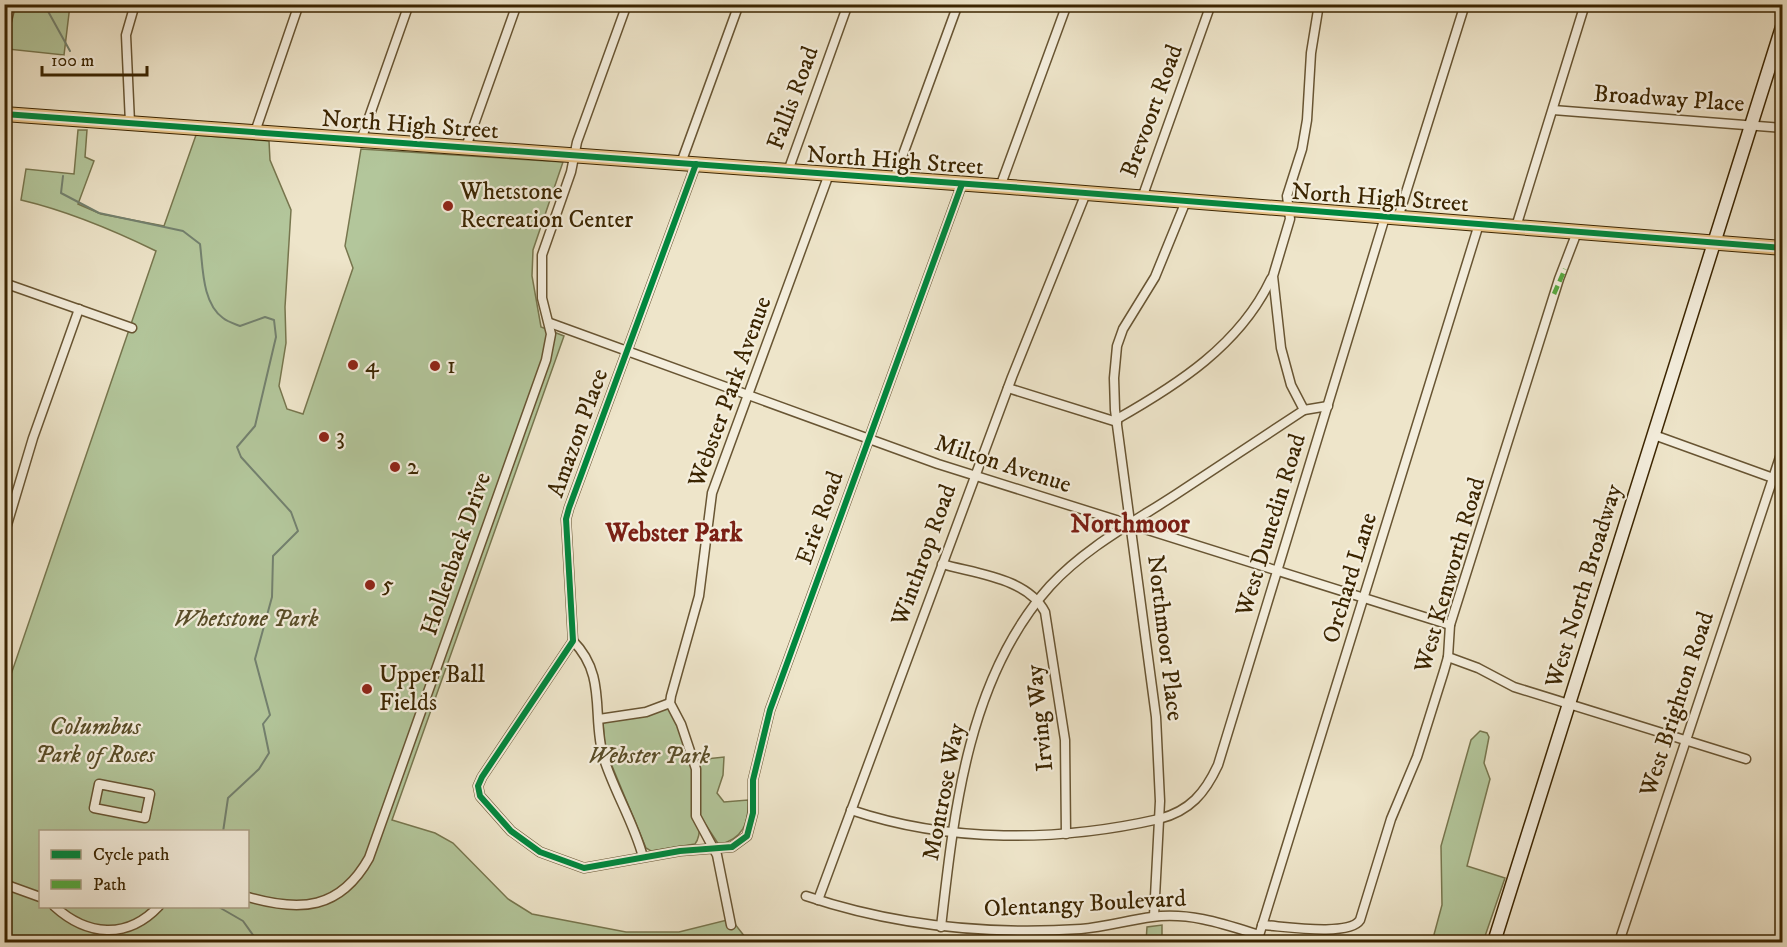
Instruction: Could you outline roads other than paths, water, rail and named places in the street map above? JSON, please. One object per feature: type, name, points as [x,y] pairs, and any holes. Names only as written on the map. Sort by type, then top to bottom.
[{"type":"main road","name":"West North Broadway","points":[[1494,942],[1782,27]]},
{"type":"main road","name":"North High Street","points":[[4,114],[1000,186],[1782,248]]},
{"type":"street","points":[[4,33],[11,4]]},
{"type":"street","points":[[130,123],[126,34],[135,4]]},
{"type":"street","points":[[255,132],[299,4]]},
{"type":"street","points":[[361,140],[409,4]]},
{"type":"street","points":[[466,147],[517,4]]},
{"type":"street","name":"Hollenback Drive","points":[[249,897],[280,905],[311,904],[332,898],[350,884],[369,858],[546,360],[550,323],[542,297],[541,265],[571,172],[574,155],[627,4]]},
{"type":"street","points":[[681,163],[739,4]]},
{"type":"street","name":"Fallis Road","points":[[788,171],[848,4]]},
{"type":"street","points":[[894,179],[958,4]]},
{"type":"street","points":[[1000,186],[1067,4]]},
{"type":"street","name":"Brevoort Road","points":[[1142,198],[1210,4]]},
{"type":"street","points":[[1008,388],[1117,421],[1193,372],[1239,327],[1273,276],[1290,219],[1287,196],[1302,149],[1307,120],[1311,53],[1319,4]]},
{"type":"street","name":"West Dunedin Road","points":[[850,810],[952,833],[1066,834],[1172,816],[1197,800],[1218,765],[1328,406],[1465,4]]},
{"type":"street","points":[[1516,226],[1586,4]]},
{"type":"street","name":"Broadway Place","points":[[1552,110],[1782,128]]},
{"type":"street","name":"Amazon Place","points":[[573,641],[566,519],[696,164]]},
{"type":"street","name":"Webster Park Avenue","points":[[670,704],[699,596],[712,493],[829,174]]},
{"type":"street","name":"Erie Road","points":[[714,848],[732,847],[741,842],[751,828],[753,780],[771,710],[962,184]]},
{"type":"street","name":"Winthrop Road","points":[[818,900],[1008,388],[1086,194]]},
{"type":"street","name":"Northmoor Place","points":[[1154,916],[1160,765],[1156,717],[1117,421],[1114,378],[1117,346],[1123,329],[1155,277],[1186,201]]},
{"type":"street","name":"Orchard Lane","points":[[1258,939],[1479,224]]},
{"type":"street","name":"West Kenworth Road","points":[[1262,925],[1341,929],[1355,926],[1360,920],[1395,809],[1413,765],[1448,657],[1450,625],[1554,294],[1577,231]]},
{"type":"street","points":[[1273,276],[1281,348],[1291,385],[1304,410]]},
{"type":"street","points":[[4,284],[132,328]]},
{"type":"street","points":[[4,535],[33,438],[79,309]]},
{"type":"street","name":"Milton Avenue","points":[[550,323],[975,476],[1450,625]]},
{"type":"street","name":"Montrose Way","points":[[941,927],[952,833],[966,759],[978,717],[1005,654],[1038,599],[1072,564],[1130,524],[1304,410],[1328,406]]},
{"type":"street","points":[[1654,435],[1773,478]]},
{"type":"street","name":"West Brighton Road","points":[[1619,942],[1782,451]]},
{"type":"street","points":[[942,564],[1021,587],[1038,599]]},
{"type":"street","name":"Irving Way","points":[[1038,599],[1049,627],[1063,719],[1067,774],[1066,834]]},
{"type":"street","points":[[643,857],[635,830],[615,791],[603,755],[595,678],[580,648],[573,641],[482,777],[478,786],[485,804],[525,842],[576,866],[593,868],[643,857],[714,848]]},
{"type":"street","points":[[1448,657],[1478,668],[1514,687],[1746,759]]},
{"type":"street","points":[[599,719],[646,712],[670,704],[684,731],[696,769],[696,816],[714,848],[731,925]]},
{"type":"street","points":[[99,784],[150,794],[145,818],[94,808],[99,784]]},
{"type":"street","points":[[696,849],[705,834]]},
{"type":"street","points":[[4,884],[39,897]]},
{"type":"street","name":"Olentangy Boulevard","points":[[806,896],[960,930],[1082,929],[1154,916],[1197,917],[1258,939]]},
{"type":"street","points":[[57,908],[76,923],[110,930],[134,925],[156,908]]},
{"type":"waterway","points":[[44,4],[70,51]]},
{"type":"waterway","points":[[63,176],[61,193],[99,213],[183,231],[200,244],[207,294],[216,311],[225,319],[240,326],[265,317],[274,320],[276,337],[255,426],[237,447],[241,457],[291,512],[298,531],[273,556],[272,597],[255,659],[270,715],[263,724],[269,753],[259,769],[228,798],[223,830]]},
{"type":"waterway","points":[[220,908],[243,921],[258,942]]},
{"type":"place","name":"Whetstone Recreation Center","points":[[448,206]]},
{"type":"place","name":"4","points":[[353,365]]},
{"type":"place","name":"1","points":[[435,366]]},
{"type":"place","name":"3","points":[[324,437]]},
{"type":"place","name":"2","points":[[395,467]]},
{"type":"place","name":"5","points":[[370,585]]},
{"type":"place","name":"Upper Ball Fields","points":[[367,689]]},
{"type":"district","name":"Northmoor","points":[[1130,524]]},
{"type":"district","name":"Webster Park","points":[[674,533]]},
{"type":"park label","name":"Whetstone Park","points":[[246,619]]},
{"type":"park label","name":"Columbus Park of Roses","points":[[95,741]]}]
